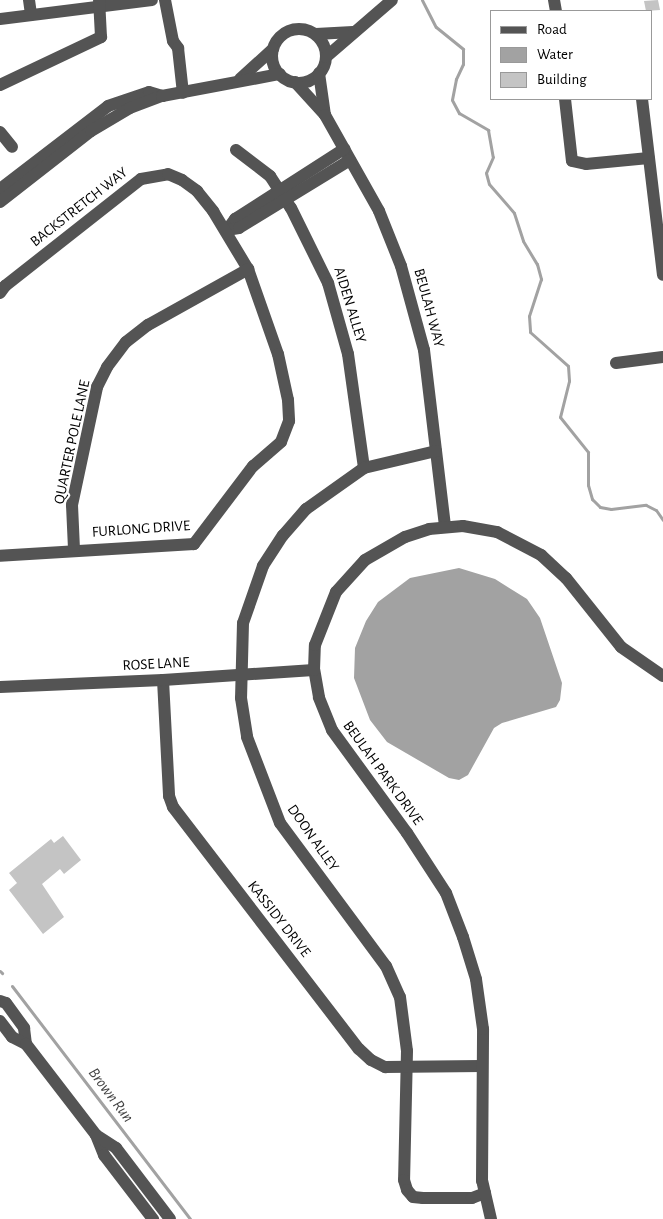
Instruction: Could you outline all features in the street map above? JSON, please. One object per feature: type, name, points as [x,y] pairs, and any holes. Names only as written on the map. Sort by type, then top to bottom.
[{"type":"street","points":[[29,0],[31,15]]},
{"type":"street","points":[[0,19],[99,3],[152,0]]},
{"type":"street","points":[[165,0],[173,41],[178,48],[173,94]]},
{"type":"street","points":[[326,57],[322,40],[316,34],[308,30],[290,30],[276,41],[272,58],[280,74],[295,82],[312,79],[319,73],[326,57],[344,45],[353,32],[367,24],[392,0]]},
{"type":"street","points":[[0,85],[101,37],[99,3]]},
{"type":"street","points":[[316,34],[353,32]]},
{"type":"street","points":[[238,81],[273,49]]},
{"type":"street","name":"BEULAH WAY","points":[[319,73],[325,116]]},
{"type":"street","points":[[0,202],[104,122],[173,94],[280,74]]},
{"type":"street","name":"BEULAH WAY","points":[[295,82],[325,116],[347,154],[379,211],[401,266],[424,350],[445,526]]},
{"type":"street","points":[[0,189],[108,106],[149,92],[173,94]]},
{"type":"street","points":[[567,100],[569,153],[577,164],[648,158]]},
{"type":"street","points":[[642,100],[648,158],[659,208],[663,275]]},
{"type":"street","points":[[0,132],[12,147]]},
{"type":"street","name":"AIDEN ALLEY","points":[[236,150],[270,176],[282,194],[328,283],[348,354],[364,468]]},
{"type":"street","points":[[227,230],[239,228],[282,194],[347,154]]},
{"type":"street","name":"BACKSTRETCH WAY","points":[[0,293],[5,286],[141,179],[168,174],[182,180],[198,191],[227,230]]},
{"type":"street","name":"FURLONG DRIVE","points":[[0,556],[74,549],[194,544],[252,466],[282,442],[289,421],[288,400],[278,354],[248,269],[227,230]]},
{"type":"street","name":"QUARTER POLE LANE","points":[[74,549],[72,504],[97,387],[107,366],[126,342],[148,325],[248,269]]},
{"type":"street","points":[[616,362],[663,357]]},
{"type":"street","name":"DOON ALLEY","points":[[436,451],[364,468],[306,508],[283,535],[263,566],[244,623],[241,674],[247,737],[270,804],[280,823],[386,966],[400,997],[405,1024],[404,1180],[407,1190],[413,1196],[423,1198],[472,1198],[485,1193]]},
{"type":"street","name":"BEULAH PARK DRIVE","points":[[491,1219],[485,1193],[483,1029],[476,979],[446,893],[407,832],[332,730],[319,697],[314,670],[315,645],[336,592],[350,574],[382,548],[405,537],[445,526],[497,532],[541,555],[566,578],[621,647],[663,676]]},
{"type":"street","name":"ROSE LANE","points":[[0,687],[164,680],[314,670]]},
{"type":"street","name":"KASSIDY DRIVE","points":[[164,680],[169,796],[173,807],[359,1049],[371,1060],[385,1067],[482,1066]]},
{"type":"street","points":[[0,1002],[6,1003],[24,1028],[26,1044]]},
{"type":"street","points":[[0,1021],[12,1037],[26,1044],[96,1136],[104,1155],[153,1219]]},
{"type":"street","points":[[96,1136],[116,1148],[170,1219]]},
{"type":"water","points":[[459,568],[495,579],[527,599],[540,618],[562,683],[560,700],[556,707],[502,723],[494,728],[468,775],[459,780],[449,778],[387,742],[370,720],[354,678],[355,648],[366,621],[378,602],[410,578]]},
{"type":"building","points":[[658,0],[660,10],[646,10],[644,1]]},
{"type":"building","points":[[63,836],[81,860],[64,874],[60,869],[42,884],[64,917],[43,934],[9,890],[17,883],[9,873],[51,839],[54,843]]},
{"type":"waterway","points":[[422,0],[436,27],[463,49],[463,64],[456,79],[452,100],[459,113],[488,130],[493,157],[486,173],[489,184],[514,213],[523,241],[537,264],[541,279],[529,316],[530,332],[568,366],[569,381],[560,417],[588,452],[588,485],[592,499],[600,507],[611,509],[646,505],[656,510],[663,520]]},
{"type":"waterway","name":"Brown Run","points":[[12,986],[190,1219]]}]
